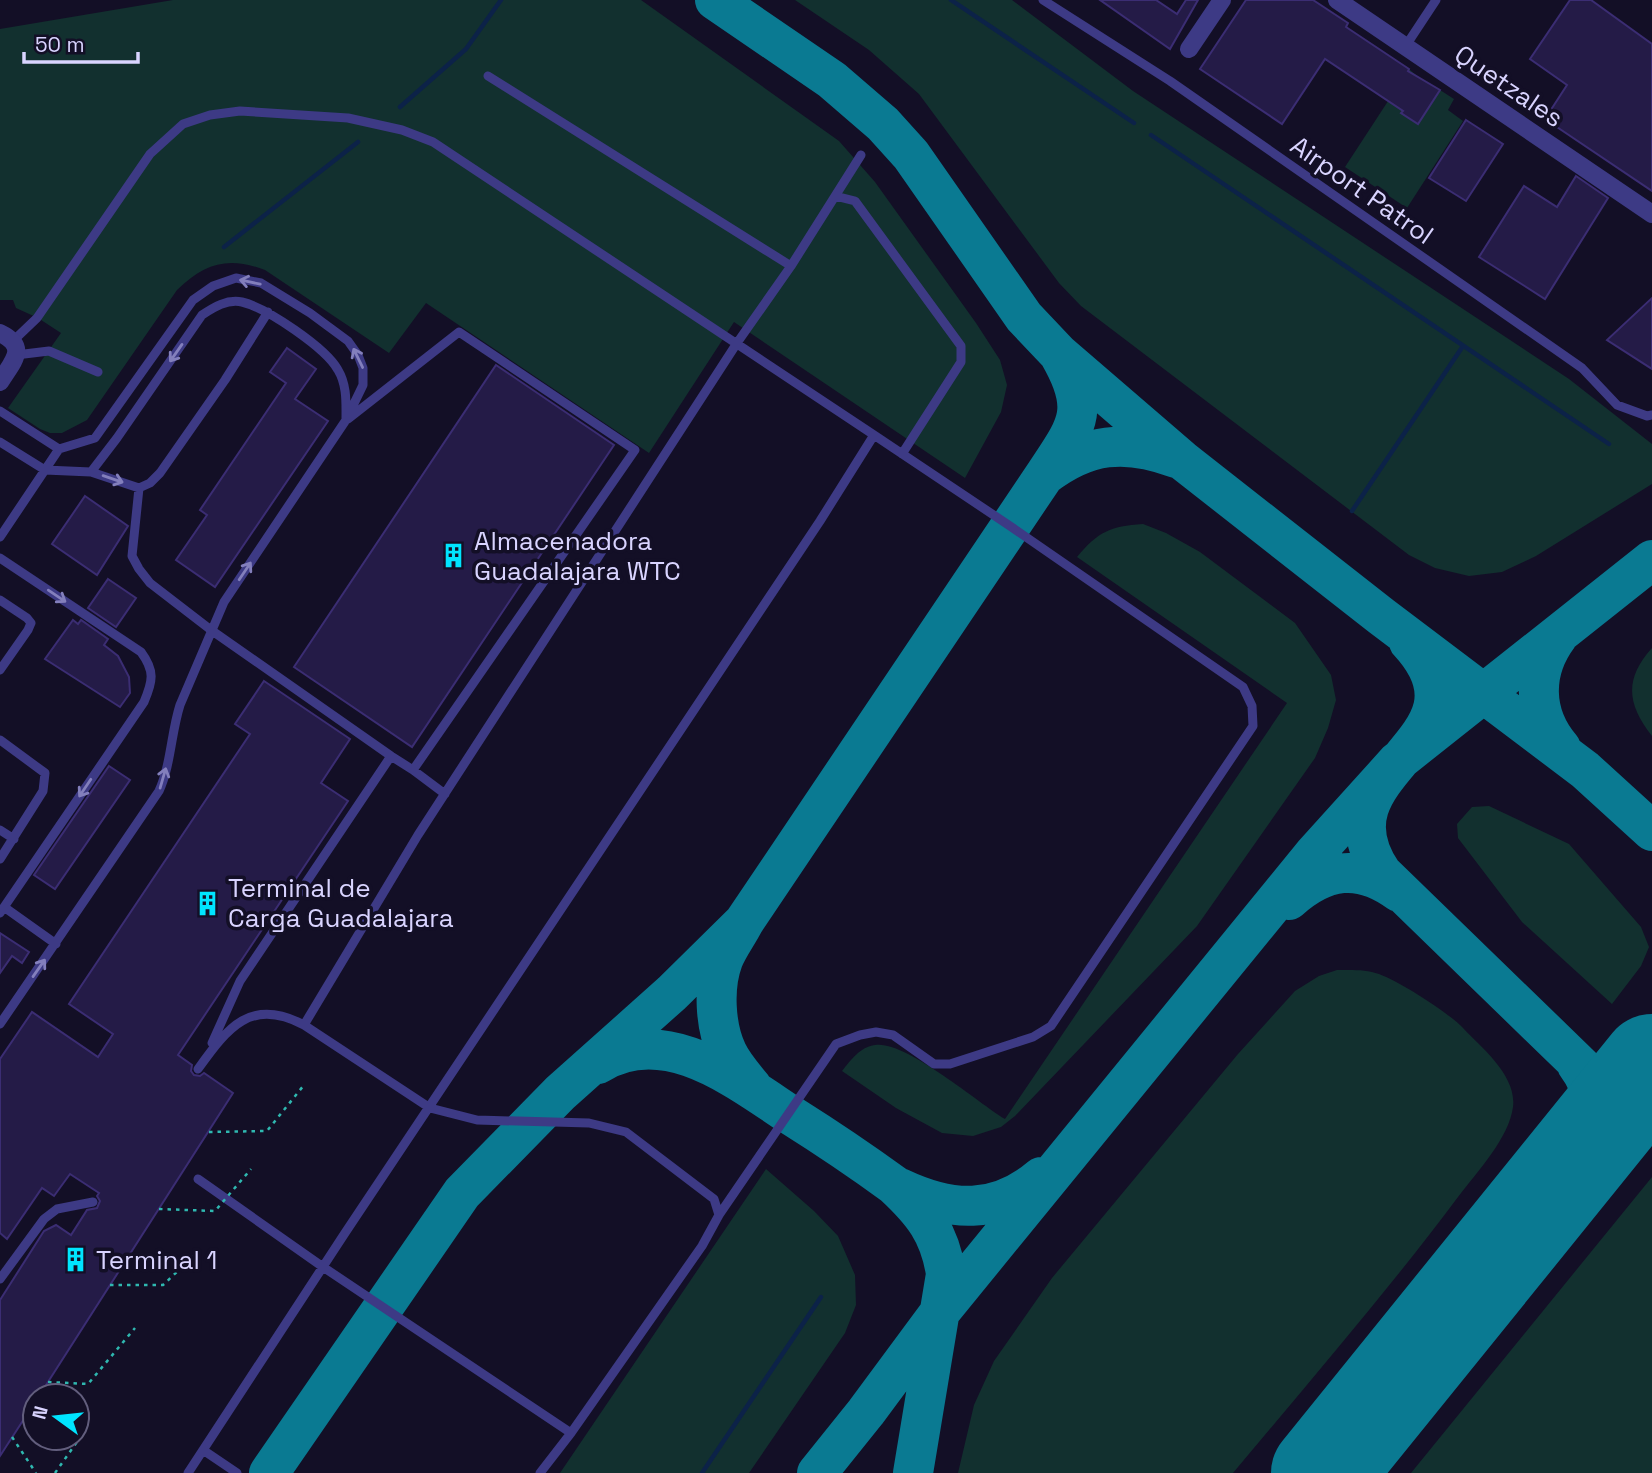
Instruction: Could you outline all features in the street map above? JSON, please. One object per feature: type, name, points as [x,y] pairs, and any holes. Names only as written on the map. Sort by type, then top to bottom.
[{"type":"street","points":[[1189,48],[1222,0]]},
{"type":"street","name":"Quetzales","points":[[1336,0],[1652,214]]},
{"type":"street","points":[[0,382],[10,343]]},
{"type":"lane","name":"Airport Patrol","points":[[1043,0],[1170,81],[1582,368],[1617,405],[1647,416],[1652,415]]},
{"type":"lane","points":[[1405,47],[1436,0]]},
{"type":"lane","points":[[488,76],[791,267]]},
{"type":"lane","points":[[10,343],[37,318],[150,154],[183,124],[210,115],[240,111],[348,118],[402,130],[433,142],[874,435],[1243,687],[1252,706],[1253,726],[1051,1026],[1033,1037],[950,1064],[934,1064],[893,1035],[876,1032],[836,1044],[719,1215],[702,1246],[540,1473]]},
{"type":"lane","points":[[304,1026],[445,794],[737,343],[791,267],[861,155]]},
{"type":"lane","points":[[835,196],[855,201],[961,346],[961,362],[902,454]]},
{"type":"lane","points":[[0,537],[59,449],[95,438],[193,300],[213,286],[236,278],[261,284],[310,313],[348,341],[358,355],[363,368],[362,385],[346,420],[225,602],[211,630],[175,722],[164,781],[159,792],[0,1024]]},
{"type":"lane","points":[[91,472],[202,315],[219,304],[240,302],[268,312],[330,358],[339,371],[345,390],[346,420]]},
{"type":"lane","points":[[0,442],[45,470],[91,472],[139,488],[150,483],[160,473],[225,380],[268,312]]},
{"type":"lane","points":[[346,420],[459,332],[635,450],[413,770]]},
{"type":"lane","points":[[10,343],[49,351],[98,372]]},
{"type":"lane","points":[[0,411],[59,449]]},
{"type":"lane","points":[[188,1473],[820,521],[874,435]]},
{"type":"lane","points":[[139,488],[132,556],[150,583],[211,630],[445,794]]},
{"type":"lane","points":[[0,558],[141,652],[151,666],[151,680],[144,702],[2,909],[56,944]]},
{"type":"lane","points":[[0,600],[31,623],[0,670]]},
{"type":"lane","points":[[0,740],[45,774],[43,791],[0,859]]},
{"type":"lane","points":[[391,757],[240,981],[198,1069],[219,1040],[241,1021],[253,1015],[279,1014],[304,1026],[430,1108],[477,1120],[589,1123],[625,1132],[713,1199],[719,1215]]},
{"type":"lane","points":[[0,830],[14,839]]},
{"type":"lane","points":[[198,1180],[571,1433]]},
{"type":"lane","points":[[0,1279],[44,1219],[57,1209],[93,1202]]},
{"type":"lane","points":[[203,1450],[237,1473]]},
{"type":"path","points":[[209,1132],[267,1131],[304,1085]]},
{"type":"path","points":[[159,1209],[215,1211],[251,1169]]},
{"type":"path","points":[[110,1285],[163,1285],[198,1252]]},
{"type":"path","points":[[90,1382],[135,1328]]},
{"type":"path","points":[[12,1437],[36,1473]]},
{"type":"path","points":[[55,1473],[70,1452]]},
{"type":"green space","points":[[173,0],[641,0],[839,141],[875,182],[976,323],[1000,360],[1007,385],[1001,412],[965,478],[734,322],[649,453],[426,303],[389,353],[265,270],[240,263],[207,268],[177,290],[87,420],[62,433],[50,433],[40,429],[8,408],[61,333],[16,308],[13,300],[0,300],[0,29]]},
{"type":"green space","points":[[795,0],[1012,0],[1133,91],[1569,379],[1652,444],[1652,484],[1536,556],[1502,572],[1469,576],[1435,568],[1409,555],[1081,306],[1059,283],[919,94],[869,50]]},
{"type":"green space","points":[[1409,69],[1422,80],[1402,113],[1440,90],[1454,99],[1448,110],[1463,121],[1407,208],[1345,167]]},
{"type":"green space","points":[[1143,524],[1200,552],[1295,623],[1331,675],[1336,700],[1328,728],[1315,758],[1197,926],[1015,1116],[1001,1127],[973,1136],[942,1133],[896,1108],[842,1071],[865,1048],[875,1045],[888,1046],[922,1062],[1005,1119],[1287,703],[1077,557],[1098,536],[1106,532],[1122,526]]},
{"type":"green space","points":[[1652,648],[1652,736],[1638,713],[1632,692],[1637,670]]},
{"type":"green space","points":[[1489,806],[1569,844],[1641,927],[1649,947],[1641,966],[1612,1004],[1522,922],[1458,838],[1457,824],[1472,807]]},
{"type":"green space","points":[[1337,970],[1374,972],[1411,990],[1456,1021],[1497,1063],[1510,1084],[1513,1107],[1499,1143],[1483,1166],[1376,1302],[1233,1473],[958,1473],[974,1405],[994,1361],[1052,1278],[1238,1054],[1295,991],[1319,976]]},
{"type":"green space","points":[[766,1169],[838,1236],[855,1275],[856,1305],[845,1333],[749,1473],[560,1473]]},
{"type":"green space","points":[[1652,1177],[1652,1473],[1411,1473]]},
{"type":"building","points":[[1100,0],[1156,0],[1177,14],[1186,0],[1198,0],[1170,49]]},
{"type":"building","points":[[1246,0],[1313,0],[1348,23],[1346,27],[1409,69],[1408,71],[1440,90],[1418,124],[1325,59],[1282,124],[1200,69]]},
{"type":"building","points":[[1570,0],[1591,0],[1652,44],[1652,191],[1545,119],[1567,85],[1530,59]]},
{"type":"building","points":[[1466,120],[1503,144],[1466,201],[1429,178]]},
{"type":"building","points":[[1576,176],[1608,198],[1545,299],[1479,257],[1524,186],[1557,207]]},
{"type":"building","points":[[1652,298],[1652,369],[1607,340]]},
{"type":"building","points":[[287,348],[316,369],[295,399],[328,421],[215,587],[176,560],[207,515],[200,510],[286,383],[270,372]]},
{"type":"building","name":"Almacenadora Guadalajara WTC","points":[[496,365],[614,445],[412,747],[294,667]]},
{"type":"building","points":[[85,496],[128,526],[97,575],[52,544]]},
{"type":"building","points":[[108,579],[136,598],[116,627],[88,608]]},
{"type":"building","points":[[73,620],[78,624],[81,620],[108,639],[104,645],[118,656],[129,677],[130,693],[120,707],[45,659]]},
{"type":"building","name":"Terminal de Carga Guadalajara","points":[[264,681],[350,739],[321,783],[348,801],[178,1055],[192,1065],[191,1071],[194,1075],[200,1076],[204,1073],[233,1093],[48,1382],[21,1382],[21,1424],[0,1456],[0,1300],[44,1231],[56,1225],[71,1235],[87,1210],[97,1208],[100,1201],[97,1196],[99,1193],[70,1174],[54,1196],[42,1188],[7,1239],[0,1233],[0,1059],[32,1012],[98,1057],[113,1034],[69,1004],[250,734],[235,724]]},
{"type":"building","points":[[109,766],[130,780],[55,889],[34,875]]},
{"type":"building","points":[[0,933],[29,952],[22,963],[12,956],[0,973]]},
{"type":"waterway","points":[[400,107],[466,49],[501,0]]},
{"type":"waterway","points":[[951,0],[1134,123]]},
{"type":"waterway","points":[[1151,135],[1609,444]]},
{"type":"waterway","points":[[224,247],[358,142]]},
{"type":"waterway","points":[[1352,511],[1463,346]]},
{"type":"waterway","points":[[702,1473],[821,1297]]},
{"type":"taxiway","points":[[715,0],[832,80],[883,124],[911,155],[1024,317],[1059,354],[1182,460],[1381,616],[1585,770],[1652,831]]},
{"type":"taxiway","points":[[1060,356],[1076,391],[1076,419],[1072,431],[1044,476],[1076,457],[1107,448],[1140,448],[1176,458]]},
{"type":"taxiway","points":[[752,1087],[729,1057],[720,1030],[717,994],[725,955],[744,922],[1044,476]]},
{"type":"taxiway","points":[[817,1473],[940,1312],[1314,854],[1397,762],[1652,560]]},
{"type":"taxiway","points":[[1558,636],[1543,663],[1539,692],[1545,721],[1561,748]]},
{"type":"taxiway","points":[[1409,642],[1431,676],[1434,706],[1422,732],[1384,781],[1369,807],[1367,837],[1382,873],[1620,1104]]},
{"type":"taxiway","points":[[1289,900],[1316,881],[1343,873],[1370,877],[1399,892]]},
{"type":"taxiway","points":[[269,1473],[462,1193],[560,1093],[672,993],[744,922]]},
{"type":"taxiway","points":[[598,1064],[623,1053],[649,1049],[700,1061],[748,1087],[856,1158],[894,1185],[922,1214],[935,1235],[946,1274],[913,1473]]},
{"type":"taxiway","points":[[1557,1182],[1583,1140],[1592,1112],[1592,1097],[1587,1081],[1577,1065]]},
{"type":"taxiway","points":[[900,1188],[937,1202],[973,1206],[1007,1198],[1041,1177]]},
{"type":"runway","points":[[1322,1473],[1652,1065]]},
{"type":"place","name":"Almacenadora Guadalajara WTC","points":[[454,556]]},
{"type":"place","name":"Terminal de Carga Guadalajara","points":[[208,903]]},
{"type":"place","name":"Terminal 1","points":[[76,1260]]}]
